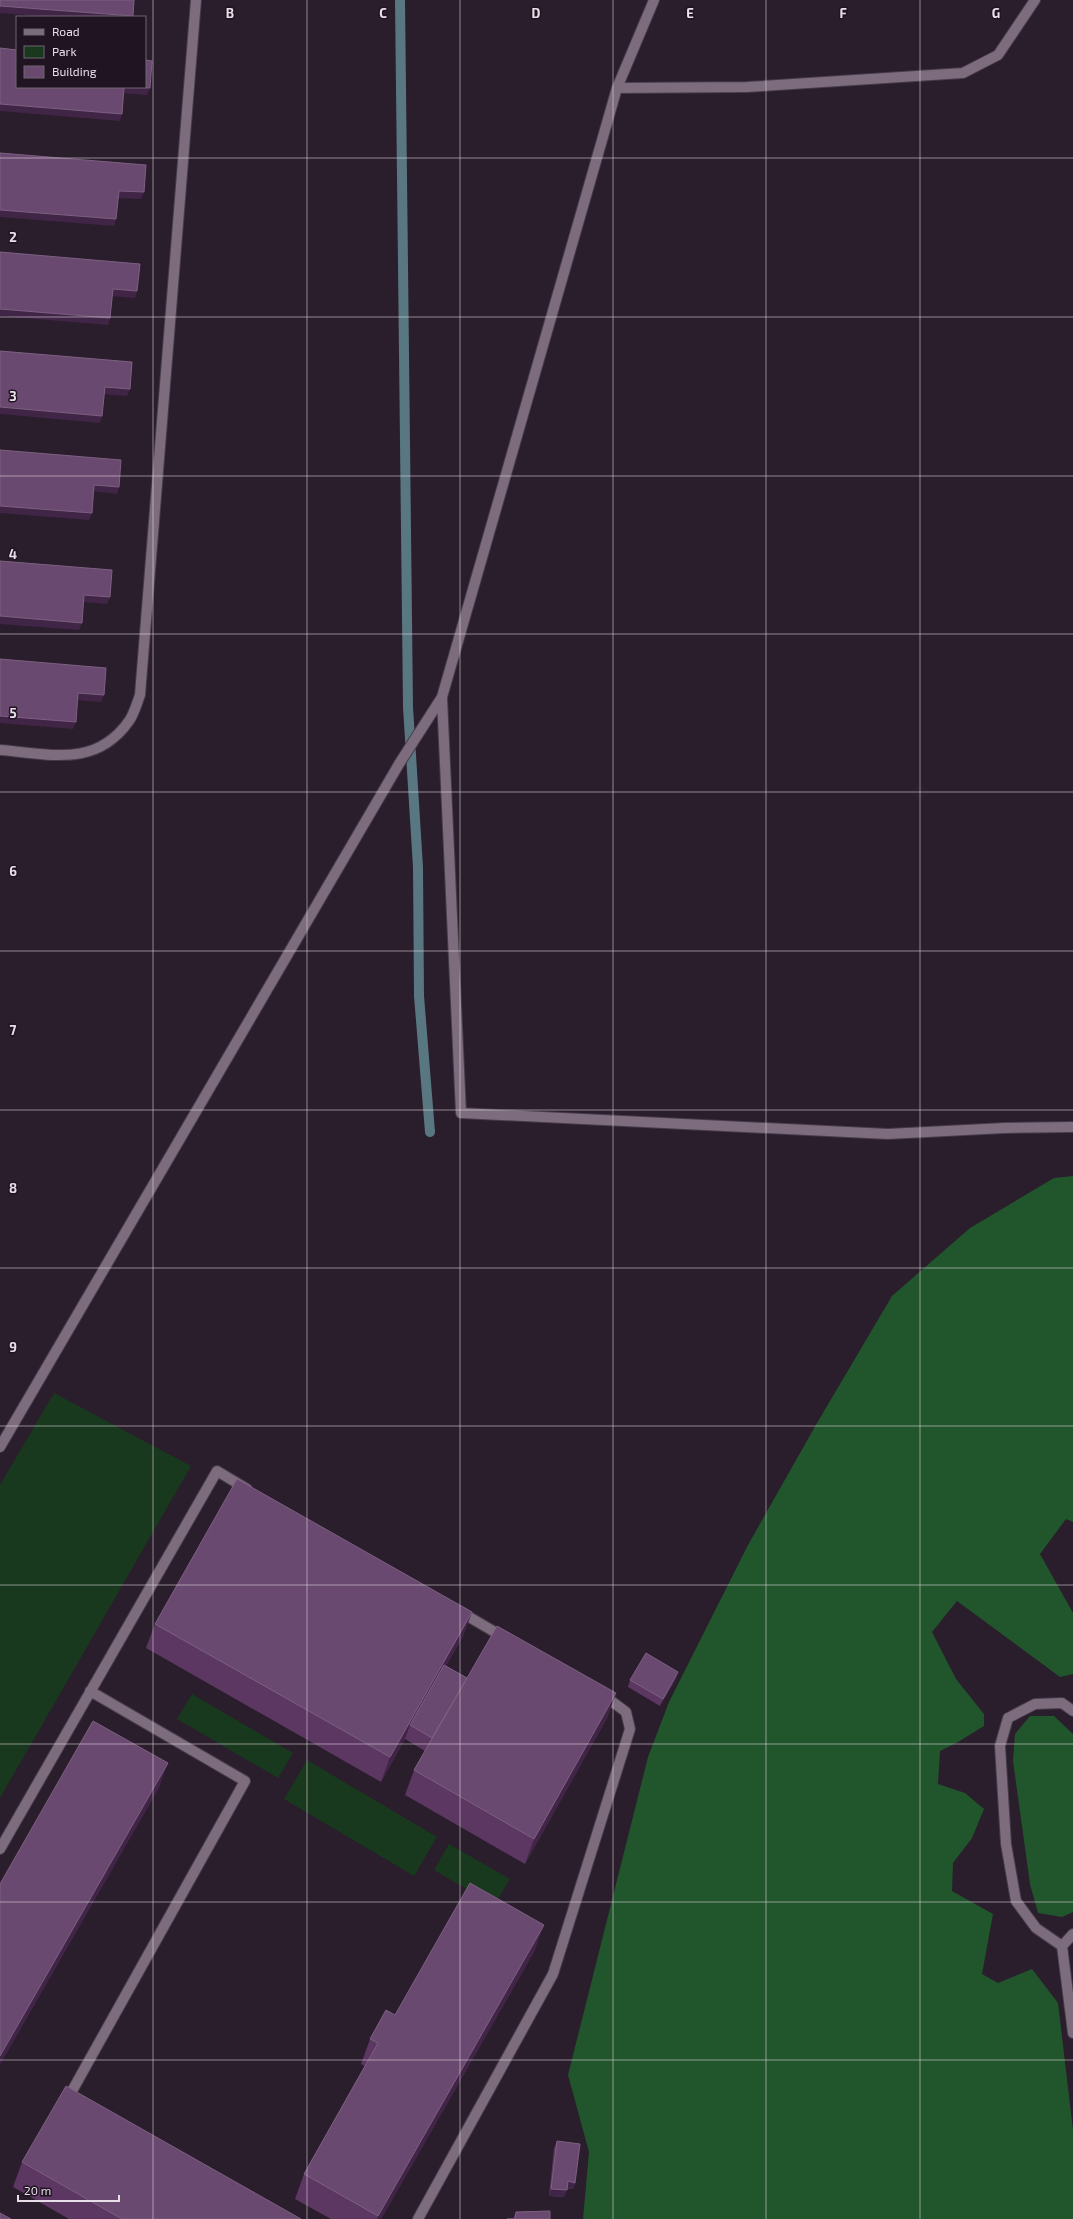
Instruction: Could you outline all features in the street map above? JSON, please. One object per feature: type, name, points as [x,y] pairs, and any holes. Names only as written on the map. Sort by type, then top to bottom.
[{"type":"street","points":[[0,750],[63,755],[82,754],[99,749],[115,738],[130,720],[140,695],[196,0]]},
{"type":"street","points":[[0,1447],[399,764],[430,718],[442,697],[617,88],[654,0]]},
{"type":"street","points":[[617,88],[747,87],[964,73],[998,55],[1035,0]]},
{"type":"street","points":[[442,697],[461,1113],[888,1134],[1004,1128],[1073,1127]]},
{"type":"street","points":[[0,1849],[216,1472],[258,1495]]},
{"type":"street","points":[[450,1606],[512,1642]]},
{"type":"street","points":[[418,2219],[553,1974],[630,1729],[626,1712],[608,1697],[594,1689]]},
{"type":"street","points":[[72,2106],[66,2102],[245,1781],[90,1691]]},
{"type":"street","points":[[1073,1711],[1062,1703],[1035,1704],[1008,1718],[1000,1746],[1006,1844],[1016,1901],[1036,1928],[1062,1946],[1073,2033]]},
{"type":"street","points":[[1062,1946],[1073,1934]]},
{"type":"green space","points":[[1073,1176],[1073,1522],[1066,1519],[1040,1554],[1073,1613],[1073,1674],[1060,1677],[957,1601],[932,1632],[956,1679],[984,1714],[984,1726],[940,1751],[938,1784],[965,1793],[984,1809],[972,1838],[953,1863],[952,1891],[993,1914],[982,1974],[998,1983],[1032,1969],[1058,2003],[1073,2130],[1073,2219],[583,2219],[589,2152],[568,2075],[648,1757],[669,1702],[748,1545],[817,1423],[892,1296],[970,1228],[1054,1178]]},
{"type":"green space","points":[[54,1393],[191,1466],[0,1798],[0,1485]]},
{"type":"green space","points":[[192,1694],[293,1753],[278,1778],[177,1719]]},
{"type":"green space","points":[[1030,1716],[1054,1716],[1073,1734],[1073,1912],[1062,1917],[1038,1913],[1030,1884],[1013,1761],[1015,1734]]},
{"type":"green space","points":[[307,1760],[437,1837],[414,1876],[284,1799]]},
{"type":"green space","points":[[449,1844],[510,1879],[494,1905],[434,1870]]},
{"type":"building","points":[[0,0],[134,0],[133,16],[0,6]]},
{"type":"building","points":[[0,48],[16,50],[16,88],[124,88],[122,114],[0,104]]},
{"type":"building","points":[[146,60],[152,61],[150,88],[146,88]]},
{"type":"building","points":[[0,153],[146,165],[144,192],[119,191],[116,219],[0,210]]},
{"type":"building","points":[[0,252],[140,264],[137,291],[113,289],[110,318],[0,309]]},
{"type":"building","points":[[0,351],[132,362],[130,389],[105,387],[102,416],[0,407]]},
{"type":"building","points":[[0,450],[121,460],[119,487],[94,485],[92,513],[0,506]]},
{"type":"building","points":[[0,561],[112,570],[110,597],[84,595],[82,623],[0,616]]},
{"type":"building","points":[[0,659],[106,668],[104,695],[78,693],[76,722],[0,716]]},
{"type":"building","points":[[237,1479],[472,1612],[390,1757],[155,1624]]},
{"type":"building","points":[[497,1626],[616,1693],[534,1839],[414,1770]]},
{"type":"building","points":[[646,1653],[678,1672],[663,1699],[630,1680]]},
{"type":"building","points":[[444,1665],[467,1678],[432,1738],[410,1725]]},
{"type":"building","points":[[93,1721],[168,1763],[0,2056],[0,1884]]},
{"type":"building","points":[[470,1883],[544,1925],[378,2216],[304,2174],[378,2043],[370,2039],[386,2010],[395,2015]]},
{"type":"building","points":[[66,2086],[301,2219],[122,2219],[22,2162]]},
{"type":"building","points":[[557,2141],[580,2144],[575,2183],[568,2181],[567,2190],[551,2189]]},
{"type":"building","points":[[550,2211],[550,2219],[515,2219],[516,2212]]},
{"type":"building","points":[[0,2213],[11,2219],[0,2219]]},
{"type":"waterway","points":[[400,0],[408,707],[418,867],[419,996],[430,1132]]}]
